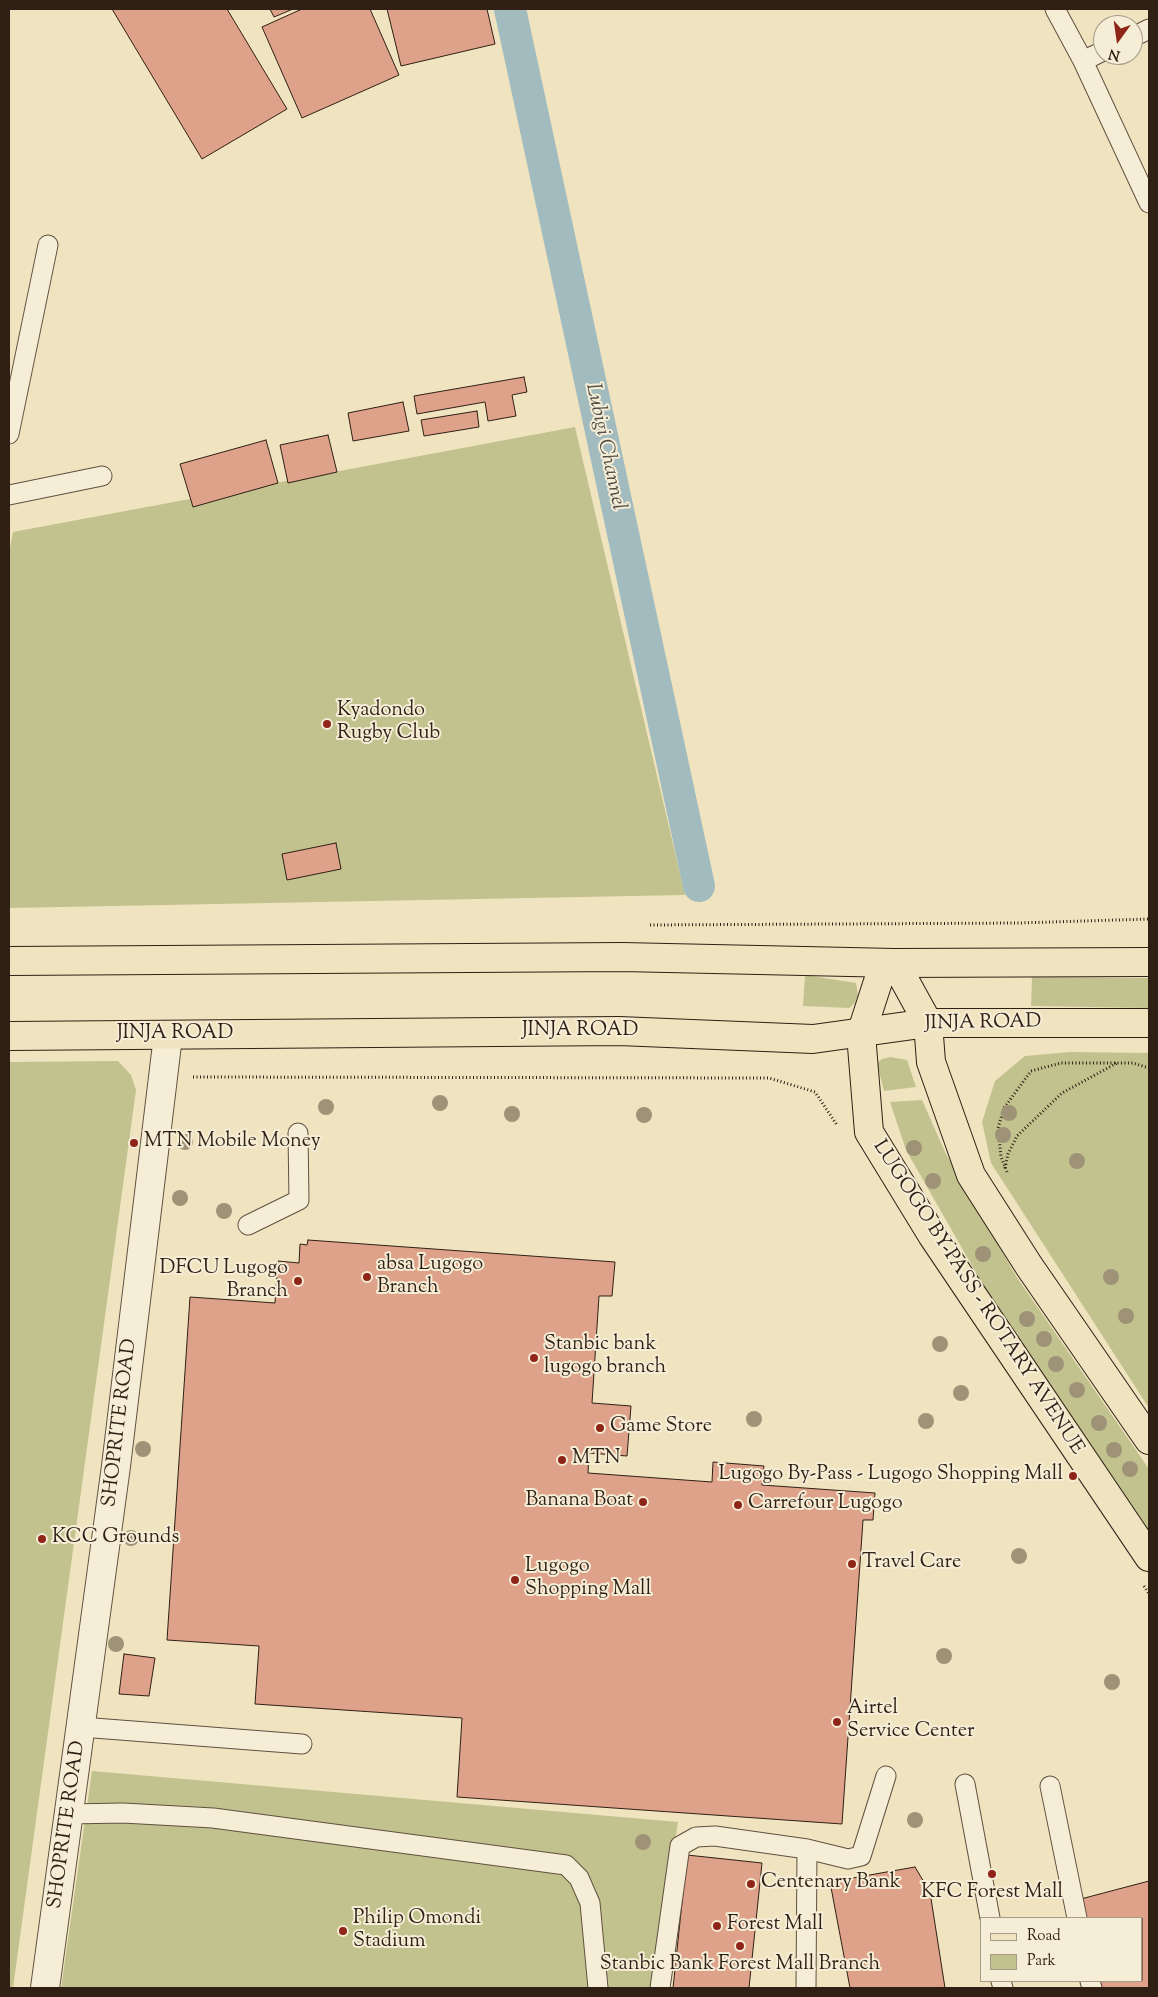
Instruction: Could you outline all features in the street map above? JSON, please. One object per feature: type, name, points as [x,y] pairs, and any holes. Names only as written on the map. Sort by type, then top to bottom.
[{"type":"main road","points":[[9,961],[622,957],[890,963],[1149,962]]},
{"type":"main road","points":[[890,963],[928,1023],[931,1062],[971,1175],[1028,1266],[1149,1440]]},
{"type":"main road","name":"LUGOGO BY-PASS - ROTARY AVENUE","points":[[890,963],[861,1034],[869,1132],[937,1243],[1149,1557]]},
{"type":"main road","name":"JINJA ROAD","points":[[9,1036],[619,1031],[813,1039],[861,1034],[928,1023],[1149,1023]]},
{"type":"street","name":"SHOPRITE ROAD","points":[[45,1988],[116,1466],[168,1036]]},
{"type":"lane","points":[[1056,9],[1149,203]]},
{"type":"lane","points":[[1082,61],[1093,56]]},
{"type":"lane","points":[[9,434],[48,245]]},
{"type":"lane","points":[[9,495],[102,476]]},
{"type":"lane","points":[[248,1225],[299,1200],[298,1133]]},
{"type":"lane","points":[[81,1727],[302,1744]]},
{"type":"lane","points":[[660,1988],[680,1846],[696,1837],[715,1836],[806,1849],[848,1859],[861,1856],[886,1776]]},
{"type":"lane","points":[[966,1784],[990,1917]]},
{"type":"lane","points":[[1050,1786],[1077,1917]]},
{"type":"lane","points":[[69,1814],[123,1813],[213,1818],[566,1865],[579,1878],[590,1903],[598,1988]]},
{"type":"lane","points":[[806,1849],[806,1988]]},
{"type":"path","points":[[1009,1177],[1000,1157],[998,1128],[1007,1103],[1031,1071],[1061,1063],[1133,1063],[1149,1068]]},
{"type":"path","points":[[1005,1168],[1008,1154],[1017,1136],[1062,1093],[1117,1063]]},
{"type":"path","points":[[164,1077],[769,1078],[815,1092]]},
{"type":"green space","name":"Kyadondo Rugby Club","points":[[575,427],[685,895],[9,908],[9,553],[13,532]]},
{"type":"green space","points":[[805,975],[856,983],[858,995],[855,1003],[849,1008],[803,1006]]},
{"type":"green space","points":[[1032,977],[1149,978],[1149,1008],[1031,1006]]},
{"type":"green space","points":[[1070,1052],[1149,1053],[1149,1408],[991,1163],[982,1122],[995,1081],[1025,1056]]},
{"type":"green space","points":[[890,1057],[907,1060],[916,1087],[884,1091],[877,1063],[882,1059]]},
{"type":"green space","name":"KCC Grounds","points":[[118,1061],[131,1075],[136,1090],[13,1988],[9,1988],[9,1062]]},
{"type":"green space","points":[[922,1100],[945,1152],[1016,1276],[1149,1469],[1149,1532],[991,1299],[906,1150],[890,1102]]},
{"type":"green space","points":[[92,1771],[678,1822],[653,1988],[61,1988]]},
{"type":"building","points":[[112,9],[227,9],[287,109],[202,159]]},
{"type":"building","points":[[270,9],[293,9],[274,17]]},
{"type":"building","points":[[302,9],[370,9],[399,75],[302,118],[262,27]]},
{"type":"building","points":[[387,9],[487,9],[495,44],[401,66]]},
{"type":"building","points":[[524,377],[527,392],[512,395],[516,416],[488,421],[485,402],[417,414],[414,396]]},
{"type":"building","points":[[403,402],[409,431],[353,441],[348,413]]},
{"type":"building","points":[[477,411],[479,427],[424,436],[421,420]]},
{"type":"building","points":[[328,435],[337,472],[288,483],[280,445]]},
{"type":"building","points":[[266,440],[278,483],[193,507],[180,464]]},
{"type":"building","points":[[336,843],[341,869],[287,880],[282,854]]},
{"type":"building","name":"Lugogo Shopping Mall","points":[[308,1240],[615,1262],[612,1296],[599,1296],[592,1403],[631,1406],[627,1456],[589,1453],[588,1473],[712,1482],[713,1462],[764,1466],[762,1485],[875,1493],[873,1520],[863,1520],[842,1824],[457,1797],[462,1718],[255,1704],[259,1646],[167,1640],[190,1297],[275,1303],[278,1261],[299,1263],[300,1244],[307,1245]]},
{"type":"building","points":[[124,1654],[155,1658],[149,1696],[119,1694]]},
{"type":"building","name":"Forest Mall","points":[[687,1855],[762,1863],[749,1988],[673,1988]]},
{"type":"building","points":[[915,1867],[930,1892],[945,1988],[850,1988],[830,1882]]},
{"type":"building","points":[[1149,1881],[1149,1988],[1098,1988],[1097,1982],[1143,1982],[1143,1917],[1082,1917],[1077,1900]]},
{"type":"waterway","name":"Lubigi Channel","points":[[510,9],[699,886]]},
{"type":"place","name":"Kyadondo Rugby Club","points":[[327,724]]},
{"type":"place","name":"MTN Mobile Money","points":[[134,1143]]},
{"type":"place","name":"absa Lugogo Branch","points":[[367,1277]]},
{"type":"place","name":"DFCU Lugogo Branch","points":[[298,1281]]},
{"type":"place","name":"Stanbic bank lugogo branch","points":[[534,1358]]},
{"type":"place","name":"Game Store","points":[[600,1428]]},
{"type":"place","name":"MTN","points":[[562,1460]]},
{"type":"place","name":"Lugogo By-Pass - Lugogo Shopping Mall","points":[[1073,1476]]},
{"type":"place","name":"Banana Boat","points":[[643,1502]]},
{"type":"place","name":"Carrefour Lugogo","points":[[738,1505]]},
{"type":"place","name":"KCC Grounds","points":[[42,1539]]},
{"type":"place","name":"Travel Care","points":[[852,1564]]},
{"type":"place","name":"Lugogo Shopping Mall","points":[[515,1580]]},
{"type":"place","name":"Airtel Service Center","points":[[837,1722]]},
{"type":"place","name":"KFC Forest Mall","points":[[992,1874]]},
{"type":"place","name":"Centenary Bank","points":[[751,1884]]},
{"type":"place","name":"Forest Mall","points":[[717,1926]]},
{"type":"place","name":"Philip Omondi Stadium","points":[[343,1931]]},
{"type":"place","name":"Stanbic Bank Forest Mall Branch","points":[[740,1946]]}]
